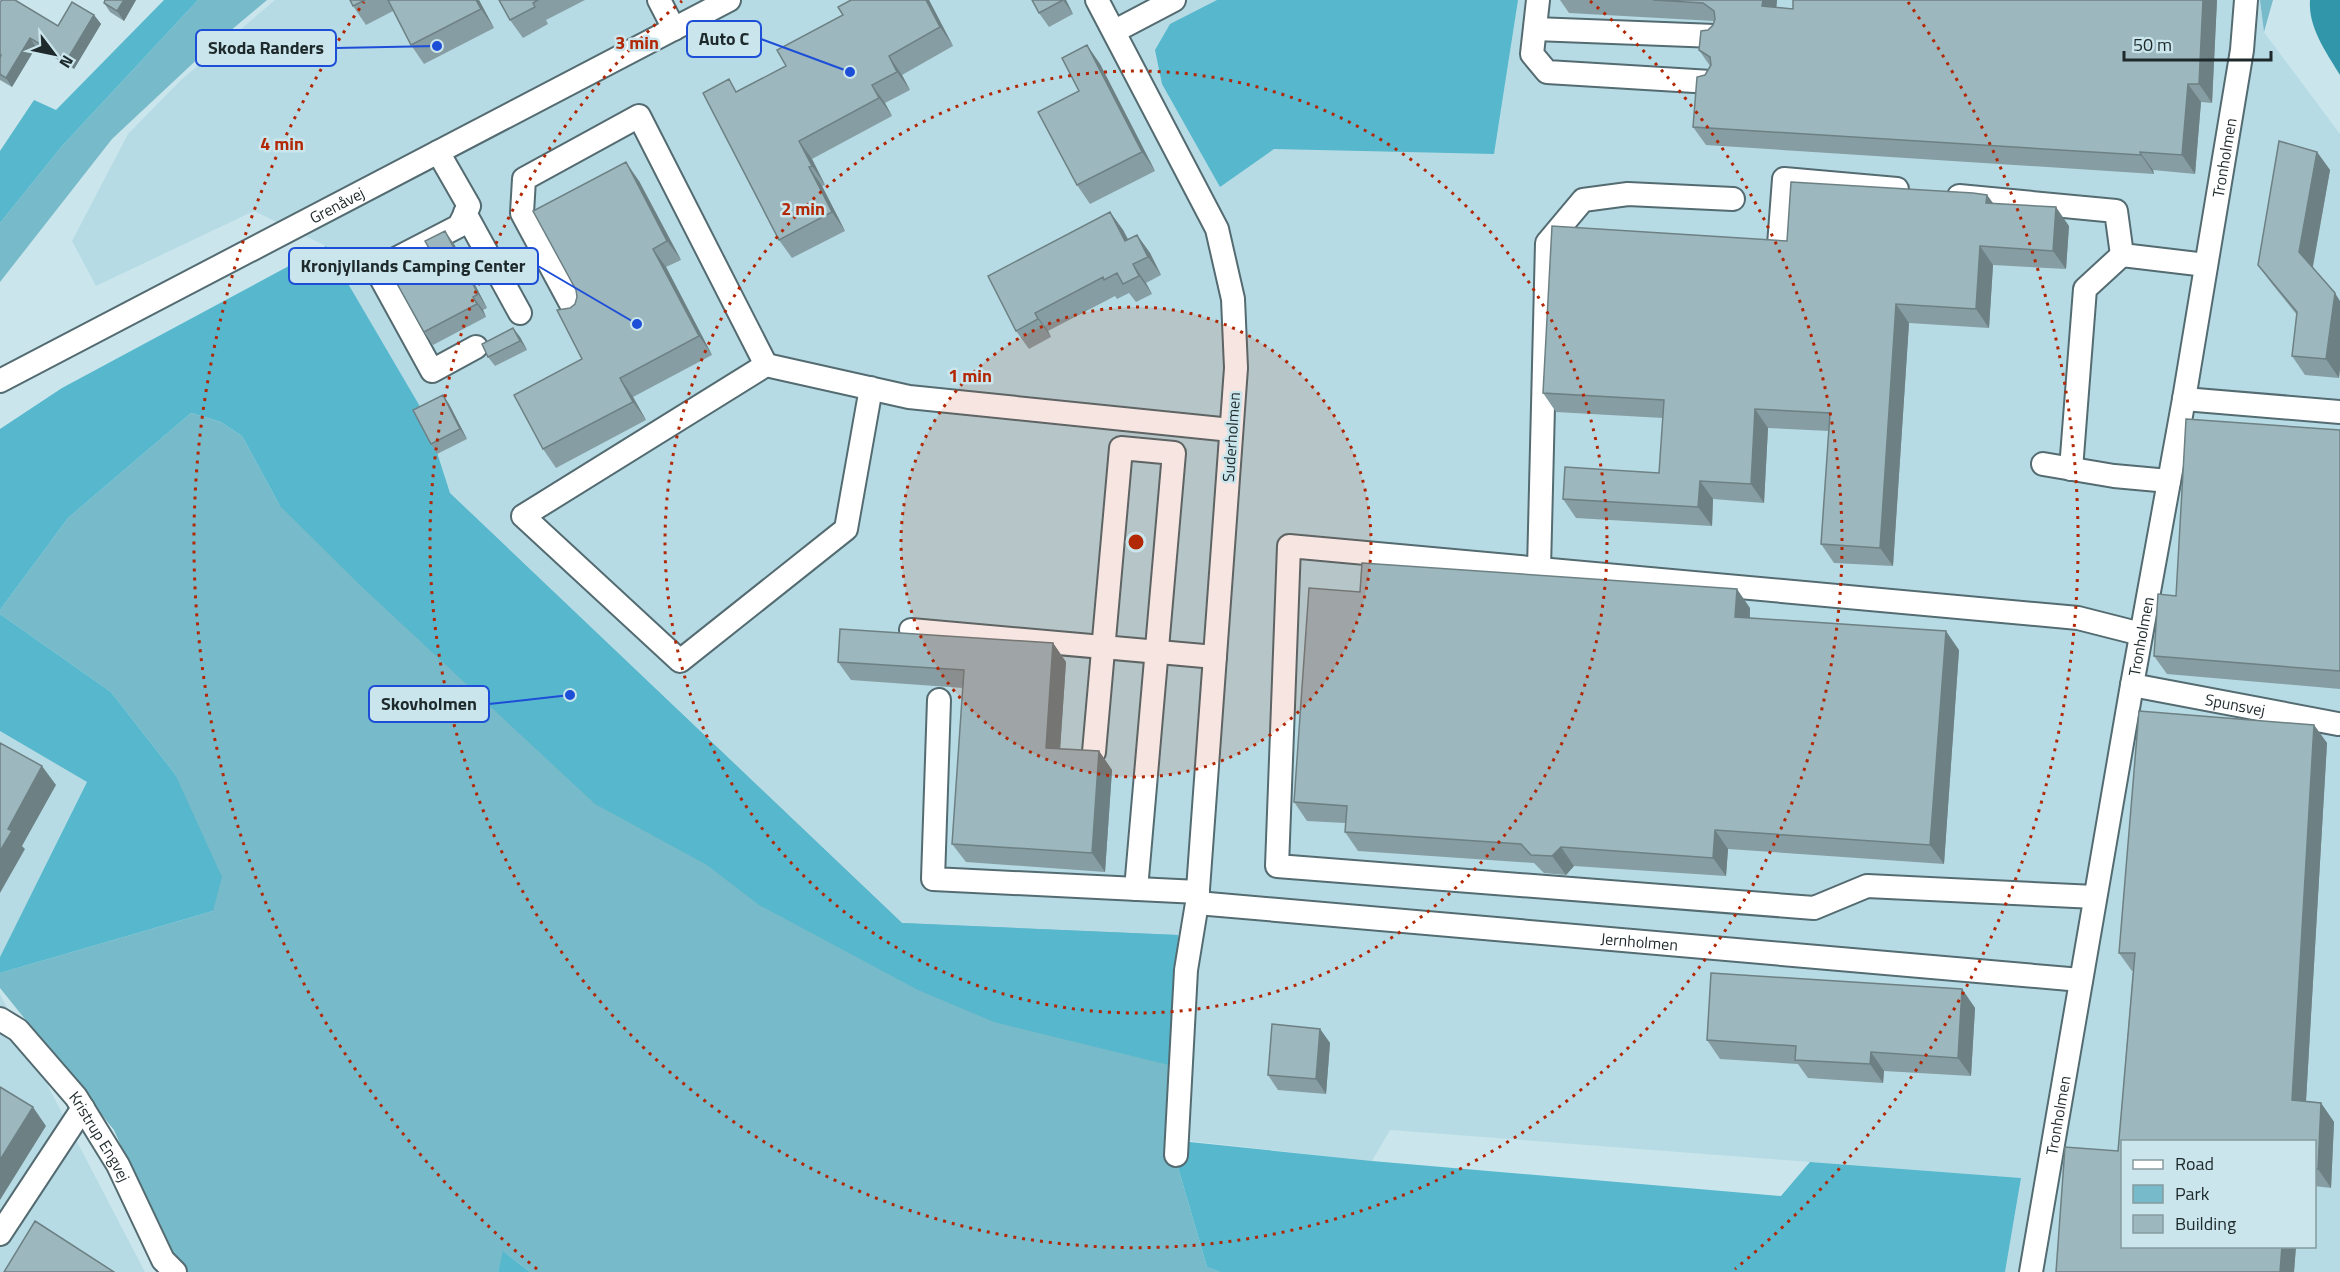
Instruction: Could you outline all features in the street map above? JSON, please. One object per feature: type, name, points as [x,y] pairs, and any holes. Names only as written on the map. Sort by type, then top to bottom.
[{"type":"street","points":[[659,0],[674,29]]},
{"type":"street","name":"Grenåvej","points":[[0,381],[729,0]]},
{"type":"street","name":"Suderholmen","points":[[1097,0],[1217,229],[1233,299],[1236,368],[1197,898],[1186,970],[1176,1155]]},
{"type":"street","points":[[1115,31],[1174,0]]},
{"type":"street","points":[[1538,0],[1532,54],[1547,72],[1711,82]]},
{"type":"street","name":"Tronholmen","points":[[2031,1272],[2132,685],[2184,399],[2242,50],[2246,0]]},
{"type":"street","points":[[1535,29],[1715,36]]},
{"type":"street","points":[[577,315],[522,213],[524,179],[639,116],[766,365]]},
{"type":"street","points":[[438,152],[468,206],[459,226],[376,269],[432,370],[476,347]]},
{"type":"street","points":[[1779,245],[1784,179],[1915,191]]},
{"type":"street","points":[[1539,569],[1547,243],[1583,200],[1628,194],[1733,199]]},
{"type":"street","points":[[1938,194],[2116,211],[2122,255]]},
{"type":"street","points":[[465,213],[520,313]]},
{"type":"street","points":[[2071,469],[2085,289],[2122,255],[2206,265]]},
{"type":"street","points":[[871,388],[846,529],[680,661],[523,516],[766,365],[871,388],[909,397],[1231,430]]},
{"type":"street","points":[[2184,399],[2340,412]]},
{"type":"street","points":[[1094,752],[1120,448],[1174,453],[1136,889]]},
{"type":"street","points":[[2043,464],[2169,481]]},
{"type":"street","points":[[2095,897],[1867,886],[1814,908],[1277,866],[1289,546],[2078,618],[2141,634]]},
{"type":"street","points":[[911,630],[1215,657]]},
{"type":"street","name":"Spunsvej","points":[[2132,685],[2338,724]]},
{"type":"street","name":"Jernholmen","points":[[939,700],[933,879],[1136,889],[1197,898],[2081,980]]},
{"type":"street","name":"Kristrup Engvej","points":[[0,1019],[18,1030],[76,1097],[117,1165],[163,1260],[174,1272]]},
{"type":"street","points":[[0,1234],[83,1108]]},
{"type":"shaded area","points":[[164,0],[198,0],[62,146],[0,223],[0,151],[34,100],[56,110]]},
{"type":"shaded area","points":[[275,0],[2260,0],[2264,32],[2340,134],[2340,1272],[2005,1272],[2021,1178],[1390,1130],[1372,1161],[1170,1139],[1178,935],[902,923],[450,493],[425,415],[326,246],[254,211],[96,286],[72,241],[128,134],[181,80]]},
{"type":"shaded area","points":[[1217,0],[1518,0],[1494,154],[1274,149],[1220,187],[1162,84],[1155,50],[1170,24]]},
{"type":"shaded area","points":[[2310,0],[2340,0],[2340,75],[2315,30]]},
{"type":"shaded area","points":[[326,246],[425,415],[450,493],[902,923],[1178,935],[1173,1066],[994,1022],[918,990],[759,905],[707,865],[595,804],[361,586],[280,506],[242,436],[221,422],[191,413],[68,518],[0,610],[0,429],[62,388]]},
{"type":"shaded area","points":[[0,614],[111,692],[175,774],[222,877],[213,911],[0,973],[0,957],[87,782],[0,731]]},
{"type":"shaded area","points":[[0,731],[87,782],[0,957]]},
{"type":"shaded area","points":[[0,994],[145,1272],[0,1272]]},
{"type":"shaded area","points":[[1170,1140],[1372,1161],[1781,1196],[1810,1162],[2021,1178],[2005,1272],[1220,1272],[1207,1267]]},
{"type":"shaded area","points":[[503,1251],[530,1272],[498,1272]]},
{"type":"green space","points":[[198,0],[267,0],[205,52],[112,139],[0,282],[0,223],[62,146]]},
{"type":"green space","points":[[2260,0],[2273,0],[2264,32]]},
{"type":"green space","points":[[191,413],[221,422],[242,436],[280,506],[461,504],[902,923],[1178,935],[1170,1140],[1207,1267],[1220,1272],[530,1272],[504,1252],[498,1272],[185,1272],[170,1256],[114,1130],[0,988],[0,973],[213,911],[175,774],[111,692],[0,614],[0,610],[68,518]]},
{"type":"building","points":[[15,0],[58,26],[72,2],[94,15],[67,60],[30,38],[6,78],[0,74],[0,2]]},
{"type":"building","points":[[105,0],[124,0],[117,11],[104,3]]},
{"type":"building","points":[[350,0],[365,0],[353,6]]},
{"type":"building","points":[[388,0],[476,0],[481,9],[411,45]]},
{"type":"building","points":[[499,0],[538,0],[533,3],[535,7],[510,20]]},
{"type":"building","points":[[851,0],[926,0],[940,27],[889,56],[897,72],[872,85],[879,98],[799,141],[812,166],[809,167],[832,212],[779,240],[703,93],[729,79],[736,92],[786,66],[777,50],[843,15],[838,7]]},
{"type":"building","points":[[1032,0],[1063,0],[1039,13]]},
{"type":"building","points":[[1653,0],[1763,0],[1762,6],[1793,9],[1793,0],[2203,0],[2199,84],[2188,84],[2182,155],[2140,152],[2141,155],[1693,127],[1697,77],[1705,75],[1711,65],[1710,57],[1699,50],[1701,31],[1708,30],[1713,25],[1714,11],[1703,3]]},
{"type":"building","points":[[1087,45],[1142,152],[1077,185],[1038,112],[1079,91],[1062,58]]},
{"type":"building","points":[[2279,141],[2317,152],[2299,252],[2335,293],[2326,359],[2292,356],[2297,312],[2258,265]]},
{"type":"building","points":[[626,162],[667,241],[653,249],[699,336],[620,378],[633,402],[543,449],[514,395],[582,359],[557,310],[570,308],[575,304],[576,290],[533,211]]},
{"type":"building","points":[[1791,182],[1973,193],[1987,195],[1986,203],[2056,207],[2053,251],[1980,246],[1976,309],[1896,304],[1880,548],[1821,544],[1830,413],[1755,409],[1751,484],[1700,481],[1698,507],[1563,499],[1565,467],[1659,473],[1664,400],[1543,393],[1552,226],[1787,241]]},
{"type":"building","points":[[1110,212],[1125,241],[1137,235],[1148,257],[1133,264],[1139,276],[1123,284],[1117,273],[1104,280],[1103,277],[1035,313],[1038,319],[1016,331],[988,276]]},
{"type":"building","points":[[445,231],[478,294],[473,297],[477,304],[424,332],[390,271],[430,250],[425,241]]},
{"type":"building","points":[[513,328],[520,341],[488,357],[482,344]]},
{"type":"building","points":[[443,395],[460,429],[431,444],[413,410]]},
{"type":"building","points":[[2186,419],[2340,430],[2340,671],[2154,656],[2158,594],[2176,596]]},
{"type":"building","points":[[1362,563],[1737,589],[1735,617],[1946,631],[1930,845],[1715,830],[1713,858],[1561,847],[1552,856],[1531,855],[1521,844],[1345,832],[1347,806],[1294,802],[1309,588],[1360,592]]},
{"type":"building","points":[[840,629],[1053,643],[1046,748],[1099,751],[1092,853],[952,844],[964,670],[838,662]]},
{"type":"building","points":[[2139,711],[2314,725],[2292,1100],[2321,1103],[2318,1169],[2316,1169],[2316,1140],[2121,1140],[2121,1248],[2282,1248],[2280,1272],[2056,1272],[2065,1147],[2118,1151],[2135,953],[2119,953]]},
{"type":"building","points":[[0,743],[42,766],[8,829],[12,831],[0,851]]},
{"type":"building","points":[[1711,973],[1962,989],[1958,1058],[1871,1052],[1870,1064],[1795,1060],[1796,1046],[1707,1040]]},
{"type":"building","points":[[1272,1024],[1320,1029],[1316,1079],[1268,1075]]},
{"type":"building","points":[[0,1087],[33,1107],[0,1160]]},
{"type":"building","points":[[35,1221],[114,1272],[4,1272]]},
{"type":"place","name":"Skoda Randers","points":[[437,46]]},
{"type":"place","name":"Auto C","points":[[850,72]]},
{"type":"place","name":"Kronjyllands Camping Center","points":[[637,324]]},
{"type":"place","name":"Skovholmen","points":[[570,695]]}]
